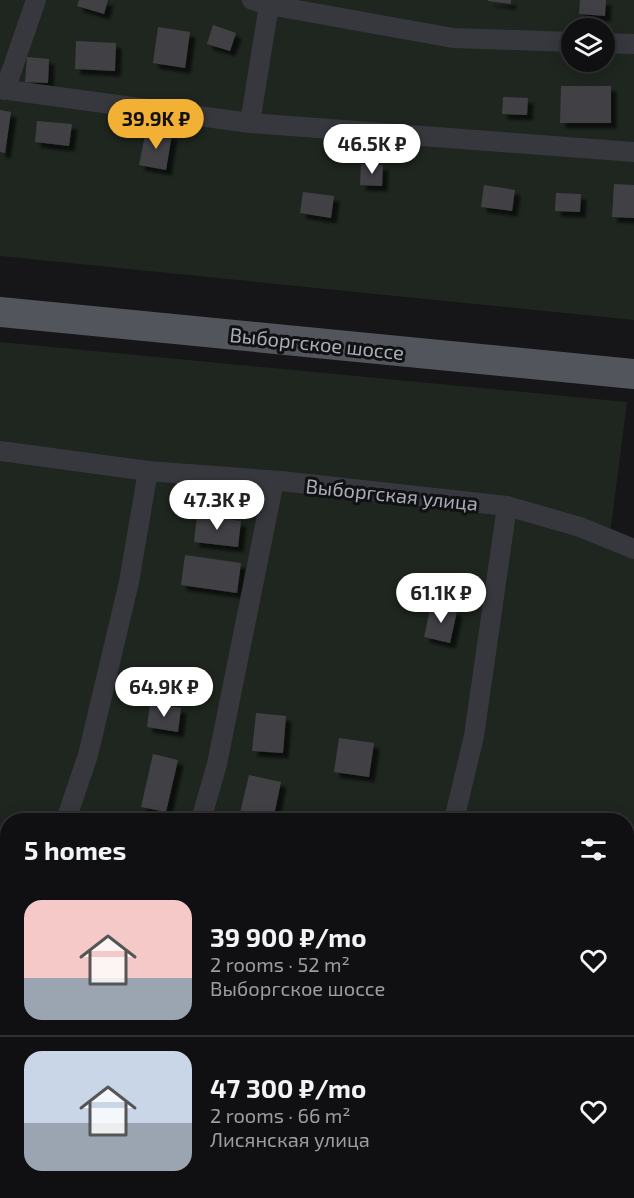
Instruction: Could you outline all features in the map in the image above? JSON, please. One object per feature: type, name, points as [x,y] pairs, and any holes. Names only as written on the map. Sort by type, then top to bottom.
[{"type":"main road","name":"Выборгское шоссе","points":[[0,312],[634,374]]},
{"type":"street","points":[[36,0],[2,89],[250,123],[634,152]]},
{"type":"street","points":[[250,123],[260,3],[453,38],[561,42]]},
{"type":"street","points":[[615,43],[634,44]]},
{"type":"street","name":"Выборгская улица","points":[[0,451],[148,471],[274,481],[507,506],[580,527],[634,549]]},
{"type":"street","points":[[68,813],[88,754],[129,582],[148,471]]},
{"type":"street","points":[[203,813],[218,764],[274,481]]},
{"type":"street","points":[[456,813],[474,736],[507,506]]},
{"type":"shaded area","points":[[0,0],[634,0],[634,320],[0,256]]},
{"type":"shaded area","points":[[0,342],[627,402],[610,534],[634,548],[634,813],[0,813]]},
{"type":"building","points":[[79,0],[108,0],[104,14],[77,6]]},
{"type":"building","points":[[511,0],[511,4],[488,1]]},
{"type":"building","points":[[580,0],[606,0],[605,16],[579,14]]},
{"type":"building","points":[[213,25],[236,33],[230,51],[207,44]]},
{"type":"building","points":[[158,27],[190,32],[185,68],[153,63]]},
{"type":"building","points":[[76,41],[116,43],[115,71],[75,69]]},
{"type":"building","points":[[27,57],[49,59],[48,83],[25,82]]},
{"type":"building","points":[[561,86],[611,86],[611,123],[560,123]]},
{"type":"building","points":[[503,97],[528,98],[527,115],[502,114]]},
{"type":"building","points":[[0,110],[11,112],[5,153],[0,152]]},
{"type":"building","points":[[37,121],[72,124],[69,146],[35,142]]},
{"type":"building","points":[[146,130],[172,134],[166,170],[139,165]]},
{"type":"building","points":[[361,164],[383,165],[382,186],[360,185]]},
{"type":"building","points":[[614,184],[634,185],[634,218],[612,217]]},
{"type":"building","points":[[484,185],[515,190],[512,211],[481,207]]},
{"type":"building","points":[[303,192],[334,196],[331,218],[300,213]]},
{"type":"building","points":[[556,193],[581,194],[580,212],[555,211]]},
{"type":"building","points":[[197,515],[241,521],[238,547],[194,542]]},
{"type":"building","points":[[185,555],[241,563],[237,593],[181,585]]},
{"type":"building","points":[[431,605],[457,611],[450,643],[424,637]]},
{"type":"building","points":[[150,703],[181,708],[178,732],[147,727]]},
{"type":"building","points":[[256,713],[286,716],[283,753],[252,751]]},
{"type":"building","points":[[339,738],[374,743],[369,777],[334,772]]},
{"type":"building","points":[[153,754],[178,760],[166,812],[141,807]]},
{"type":"building","points":[[249,775],[281,782],[274,813],[240,813]]}]
